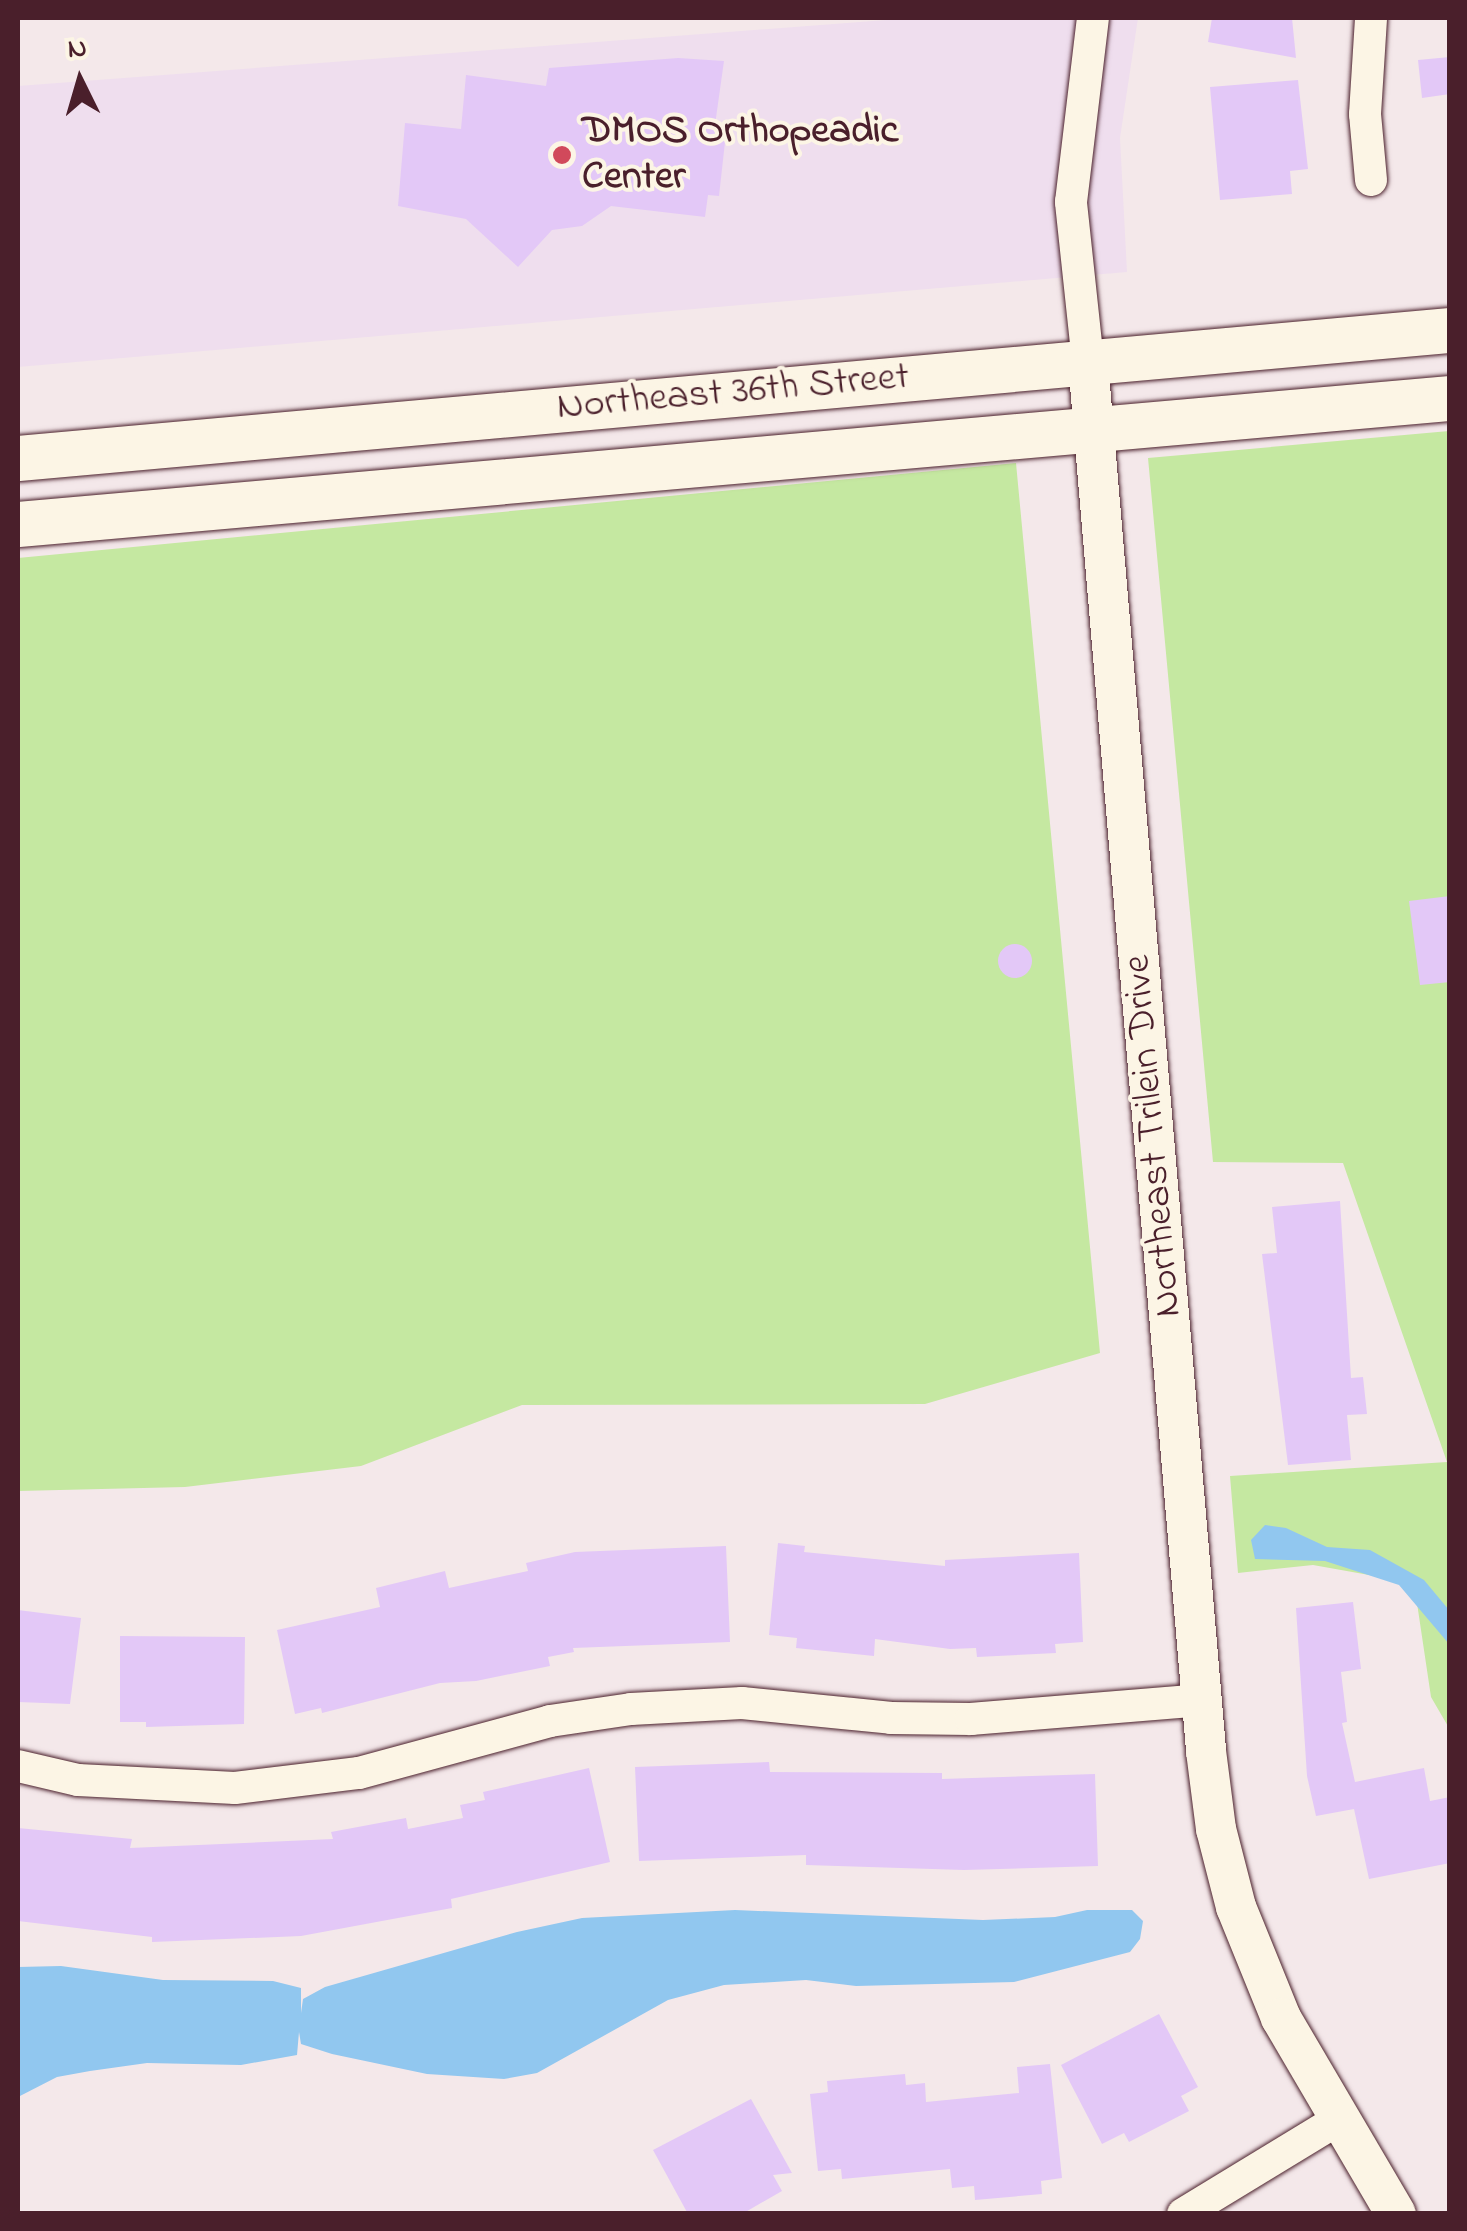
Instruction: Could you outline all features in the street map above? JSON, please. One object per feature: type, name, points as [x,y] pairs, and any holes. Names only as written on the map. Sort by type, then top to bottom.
[{"type":"main road","name":"Northeast 36th Street","points":[[18,458],[1450,330]]},
{"type":"main road","name":"Northeast 36th Street","points":[[18,524],[1450,398]]},
{"type":"street","name":"Northeast Trilein Drive","points":[[1093,18],[1071,202],[1216,1829],[1236,1908],[1281,2018],[1396,2214]]},
{"type":"street","points":[[1370,180],[1365,114],[1372,18]]},
{"type":"street","points":[[18,1766],[78,1780],[248,1788],[316,1781],[400,1764],[550,1721],[672,1705],[742,1704],[891,1718],[970,1719],[1202,1700]]},
{"type":"street","points":[[1182,2214],[1340,2119]]},
{"type":"shaded area","points":[[912,18],[1138,18],[1120,138],[1127,272],[18,367],[18,86]]},
{"type":"green space","points":[[1449,431],[1449,1728],[1431,1697],[1414,1583],[1313,1565],[1238,1573],[1230,1476],[1447,1462],[1343,1163],[1213,1162],[1148,458]]},
{"type":"green space","points":[[1016,463],[1100,1353],[925,1404],[522,1405],[361,1466],[185,1487],[18,1491],[18,558]]},
{"type":"water","points":[[1265,1525],[1286,1528],[1327,1547],[1370,1550],[1424,1580],[1449,1610],[1449,1644],[1399,1585],[1325,1561],[1255,1559],[1251,1540]]},
{"type":"water","points":[[735,1910],[983,1920],[1055,1917],[1087,1910],[1132,1910],[1143,1921],[1140,1939],[1130,1952],[1014,1982],[856,1986],[806,1980],[724,1985],[668,2000],[537,2073],[504,2079],[427,2074],[332,2054],[301,2044],[299,2032],[297,2055],[241,2065],[147,2063],[90,2071],[57,2077],[18,2097],[18,1967],[61,1966],[163,1980],[273,1981],[301,1988],[301,2013],[303,1999],[325,1987],[517,1932],[582,1918]]},
{"type":"building","points":[[1212,18],[1292,18],[1296,58],[1208,42]]},
{"type":"building","points":[[1450,57],[1450,94],[1422,98],[1418,60]]},
{"type":"building","name":"DMOS Orthopeadic Center","points":[[678,58],[724,61],[714,132],[726,133],[719,196],[708,195],[705,217],[611,206],[582,226],[552,230],[518,267],[466,219],[398,206],[405,123],[461,129],[466,75],[546,86],[549,68]]},
{"type":"building","points":[[1298,80],[1308,169],[1290,171],[1292,194],[1220,200],[1210,87]]},
{"type":"building","points":[[1450,896],[1450,982],[1420,985],[1409,901]]},
{"type":"building","points":[[1015,944],[1027,949],[1032,961],[1027,973],[1015,978],[1003,973],[998,961],[1003,949]]},
{"type":"building","points":[[1340,1201],[1351,1378],[1363,1377],[1367,1414],[1347,1415],[1351,1460],[1288,1465],[1262,1254],[1277,1253],[1272,1207]]},
{"type":"building","points":[[778,1543],[805,1546],[804,1552],[945,1566],[945,1560],[1079,1553],[1083,1642],[1055,1644],[1056,1653],[977,1657],[976,1648],[950,1649],[875,1639],[874,1656],[796,1648],[797,1638],[769,1635]]},
{"type":"building","points":[[726,1546],[730,1642],[573,1648],[574,1652],[548,1657],[550,1666],[476,1681],[440,1683],[322,1713],[321,1708],[295,1714],[277,1630],[380,1607],[376,1588],[445,1571],[449,1588],[528,1571],[526,1563],[575,1552]]},
{"type":"building","points":[[1353,1602],[1361,1669],[1341,1672],[1347,1722],[1342,1723],[1355,1782],[1424,1768],[1430,1801],[1450,1797],[1450,1863],[1369,1879],[1354,1809],[1316,1816],[1307,1776],[1296,1608]]},
{"type":"building","points":[[18,1610],[81,1618],[70,1704],[18,1702]]},
{"type":"building","points":[[120,1636],[245,1637],[244,1724],[146,1727],[146,1722],[120,1722]]},
{"type":"building","points":[[769,1762],[770,1772],[942,1773],[942,1779],[1095,1774],[1098,1866],[964,1870],[806,1865],[806,1855],[639,1861],[635,1767]]},
{"type":"building","points":[[589,1768],[610,1862],[451,1899],[452,1908],[301,1936],[152,1942],[152,1937],[18,1921],[18,1828],[132,1839],[130,1848],[333,1839],[331,1832],[406,1818],[408,1829],[463,1818],[460,1805],[485,1800],[483,1792]]},
{"type":"building","points":[[1159,2014],[1198,2087],[1181,2096],[1189,2111],[1129,2142],[1124,2133],[1102,2144],[1061,2065]]},
{"type":"building","points":[[1050,2064],[1062,2178],[1041,2181],[1042,2194],[975,2200],[974,2186],[952,2188],[950,2169],[842,2179],[841,2169],[818,2171],[810,2094],[828,2092],[827,2081],[905,2074],[906,2085],[925,2083],[926,2102],[1019,2093],[1017,2067]]},
{"type":"building","points":[[751,2099],[792,2173],[773,2175],[782,2191],[742,2214],[688,2214],[653,2150]]},
{"type":"place","name":"DMOS Orthopeadic Center","points":[[562,155]]}]
